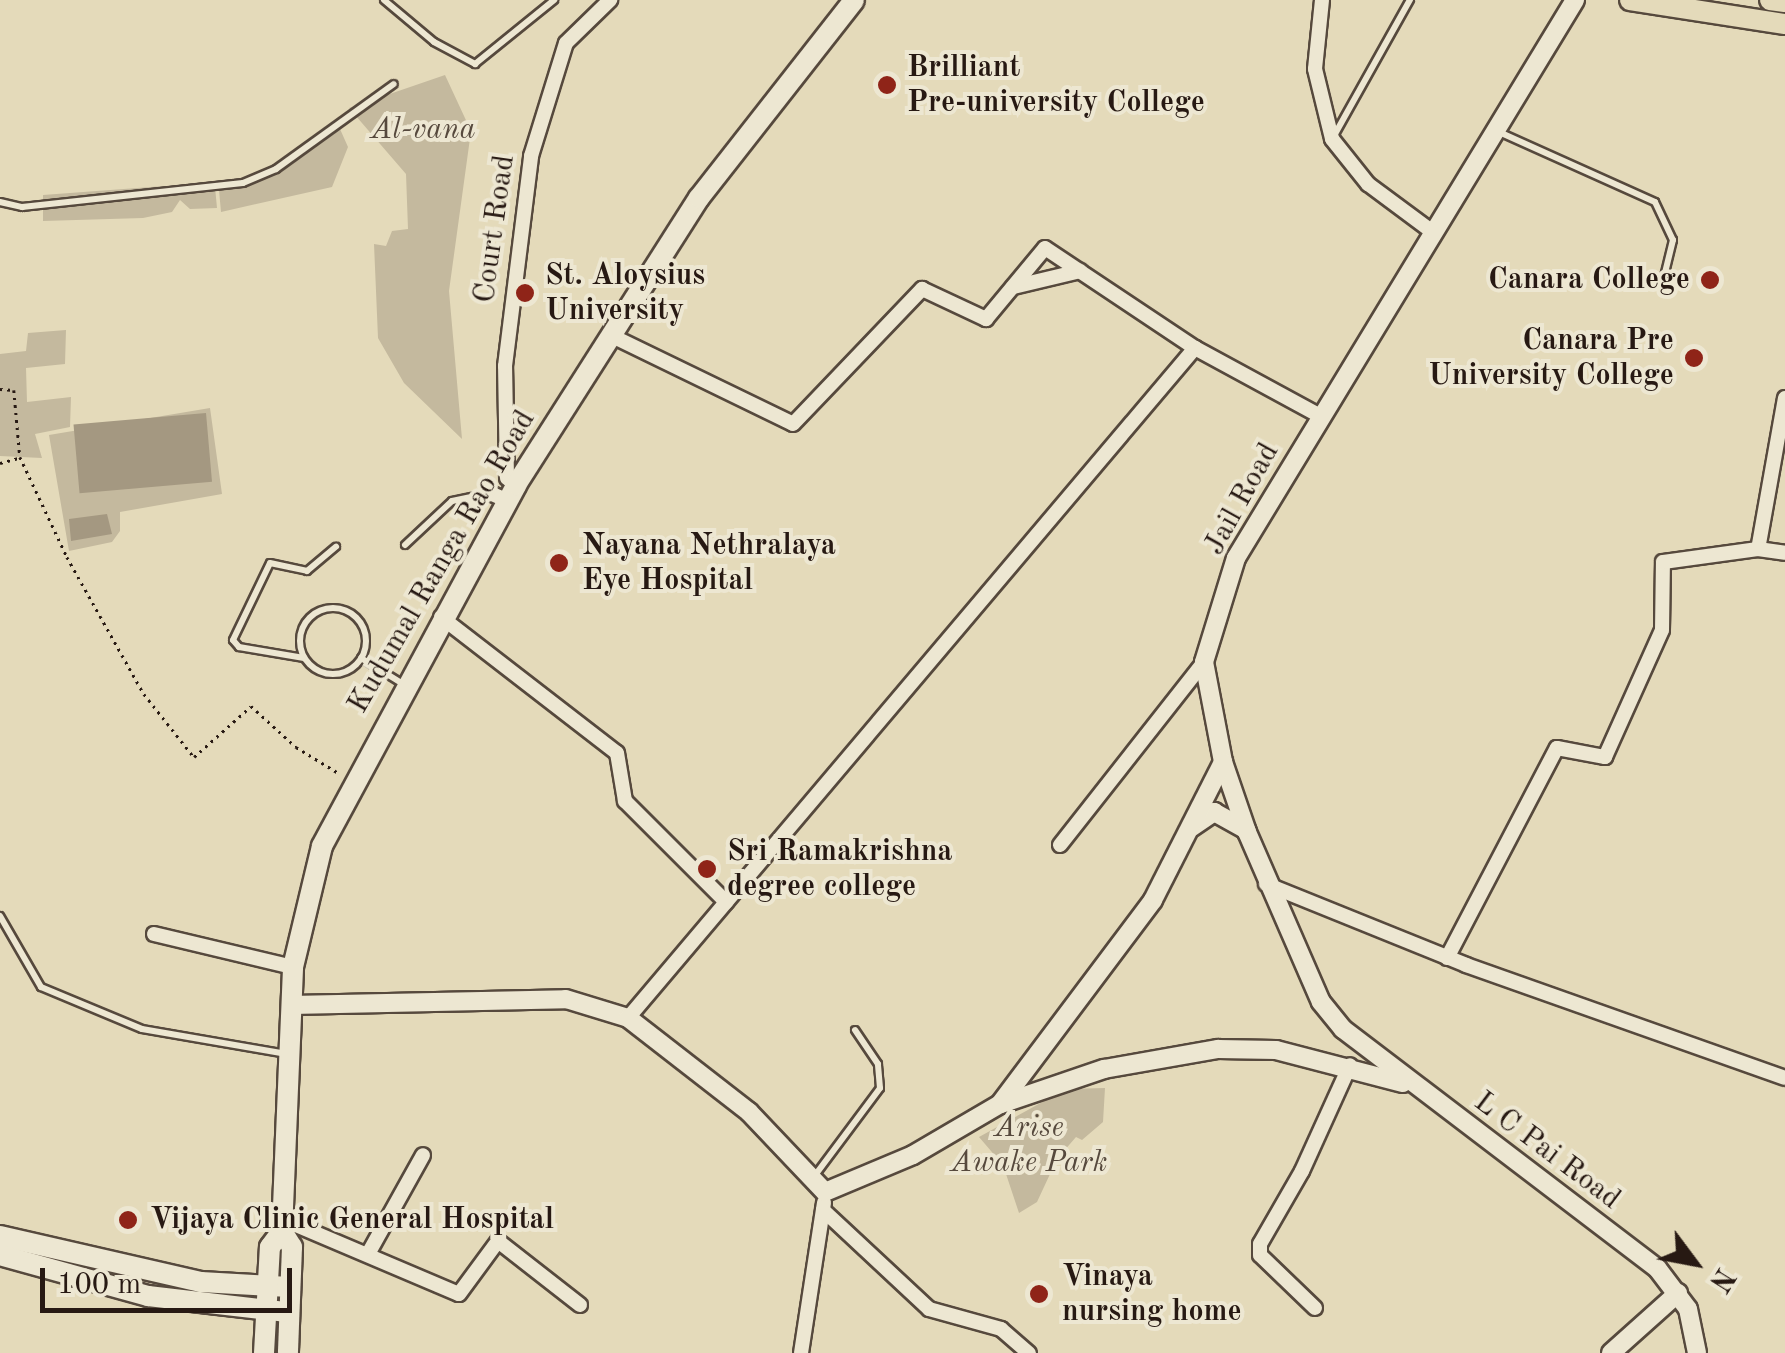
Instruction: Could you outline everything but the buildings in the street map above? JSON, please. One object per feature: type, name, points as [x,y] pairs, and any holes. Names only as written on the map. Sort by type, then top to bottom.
[{"type":"main road","name":"Kudumal Ranga Rao Road","points":[[264,1353],[270,1248],[285,1232],[288,1054],[294,968],[322,846],[504,493],[698,198],[854,0]]},
{"type":"main road","points":[[1630,0],[1785,24]]},
{"type":"main road","points":[[1770,0],[1785,2]]},
{"type":"main road","points":[[285,1232],[288,1353]]},
{"type":"main road","points":[[0,1236],[98,1263],[289,1286]]},
{"type":"main road","points":[[0,1255],[184,1302],[264,1313],[288,1312]]},
{"type":"street","name":"Court Road","points":[[504,493],[505,366],[531,156],[566,43],[610,0]]},
{"type":"street","points":[[1322,0],[1314,68],[1332,140],[1368,184],[1430,230]]},
{"type":"street","name":"Jail Road","points":[[1422,1091],[1343,1029],[1322,1002],[1265,883],[1247,832],[1223,762],[1204,662],[1236,558],[1430,230],[1575,0]]},
{"type":"street","points":[[610,334],[793,424],[922,290],[986,320],[1045,248],[1195,348],[1320,416]]},
{"type":"street","points":[[1013,287],[1080,271]]},
{"type":"street","points":[[628,1018],[1195,348]]},
{"type":"street","points":[[1758,549],[1785,398]]},
{"type":"street","points":[[1447,958],[1558,748],[1605,757],[1662,630],[1663,562],[1758,549],[1785,552]]},
{"type":"street","points":[[441,617],[618,753],[625,801],[726,902]]},
{"type":"street","points":[[1060,845],[1204,662]]},
{"type":"street","points":[[1000,1104],[1152,900],[1223,762]]},
{"type":"street","points":[[1188,830],[1214,812],[1247,832]]},
{"type":"street","points":[[1265,883],[1447,958],[1785,1078]]},
{"type":"street","points":[[154,934],[294,968]]},
{"type":"street","points":[[291,1005],[566,999],[628,1018],[749,1112],[929,1309],[1001,1329],[1028,1353]]},
{"type":"street","points":[[820,1194],[912,1155],[1000,1104],[1104,1069],[1218,1048],[1276,1050],[1350,1066],[1422,1091]]},
{"type":"street","points":[[1315,1308],[1260,1255],[1260,1244],[1302,1170],[1350,1066]]},
{"type":"street","name":"L C Pai Road","points":[[1422,1091],[1657,1268],[1678,1293],[1695,1324],[1698,1353]]},
{"type":"street","points":[[368,1254],[422,1154]]},
{"type":"street","points":[[800,1353],[820,1194]]},
{"type":"street","points":[[285,1232],[368,1254],[459,1294],[498,1242],[580,1306]]},
{"type":"street","points":[[1612,1353],[1678,1293]]},
{"type":"lane","points":[[384,0],[434,42],[475,64],[554,0]]},
{"type":"lane","points":[[1332,140],[1410,0]]},
{"type":"lane","points":[[0,202],[22,208],[243,183],[276,169],[394,84]]},
{"type":"lane","points":[[1494,129],[1655,202],[1673,240],[1663,281]]},
{"type":"lane","points":[[404,545],[452,500],[504,493]]},
{"type":"lane","points":[[336,547],[307,571],[270,563],[234,640],[240,647],[304,658],[332,674],[361,658]]},
{"type":"lane","points":[[304,658],[304,625],[330,608],[350,612],[363,628],[361,658]]},
{"type":"lane","points":[[361,658],[404,684]]},
{"type":"lane","points":[[0,916],[41,987],[142,1030],[288,1054]]},
{"type":"lane","points":[[820,1194],[880,1088],[878,1064],[855,1030]]},
{"type":"path","points":[[0,390],[14,390],[20,457],[144,694],[194,756],[251,706],[296,747],[353,782]]},
{"type":"path","points":[[0,463],[20,457]]},
{"type":"green space","name":"Al-vana","points":[[445,75],[471,131],[449,291],[462,439],[404,383],[378,338],[374,244],[386,246],[392,231],[408,229],[406,174],[349,108]]},
{"type":"green space","points":[[340,129],[348,147],[332,187],[221,212],[219,190],[287,166]]},
{"type":"green space","points":[[164,186],[215,187],[217,208],[190,209],[180,200],[172,212],[143,218],[43,221],[43,195]]},
{"type":"green space","points":[[66,330],[65,364],[26,368],[27,402],[71,397],[70,427],[35,434],[42,458],[0,456],[0,354],[26,351],[28,333]]},
{"type":"green space","points":[[210,408],[222,494],[120,512],[120,531],[112,542],[69,551],[49,435]]},
{"type":"green space","name":"Arise Awake Park","points":[[1105,1088],[1103,1122],[1082,1140],[1076,1137],[1057,1159],[1037,1202],[1019,1213],[1003,1165],[979,1137],[1066,1089]]},
{"type":"shaded area","points":[[206,413],[212,482],[80,493],[74,425]]},
{"type":"shaded area","points":[[107,514],[112,534],[71,541],[69,519]]},
{"type":"place","name":"Brilliant Pre-university College","points":[[887,85]]},
{"type":"place","name":"Canara College","points":[[1710,280]]},
{"type":"place","name":"St. Aloysius University","points":[[525,293]]},
{"type":"place","name":"Canara Pre University College","points":[[1694,358]]},
{"type":"place","name":"Nayana Nethralaya Eye Hospital","points":[[559,563]]},
{"type":"place","name":"Sri Ramakrishna degree college","points":[[707,869]]},
{"type":"place","name":"Vijaya Clinic General Hospital","points":[[128,1220]]},
{"type":"place","name":"Vinaya nursing home","points":[[1039,1294]]}]
